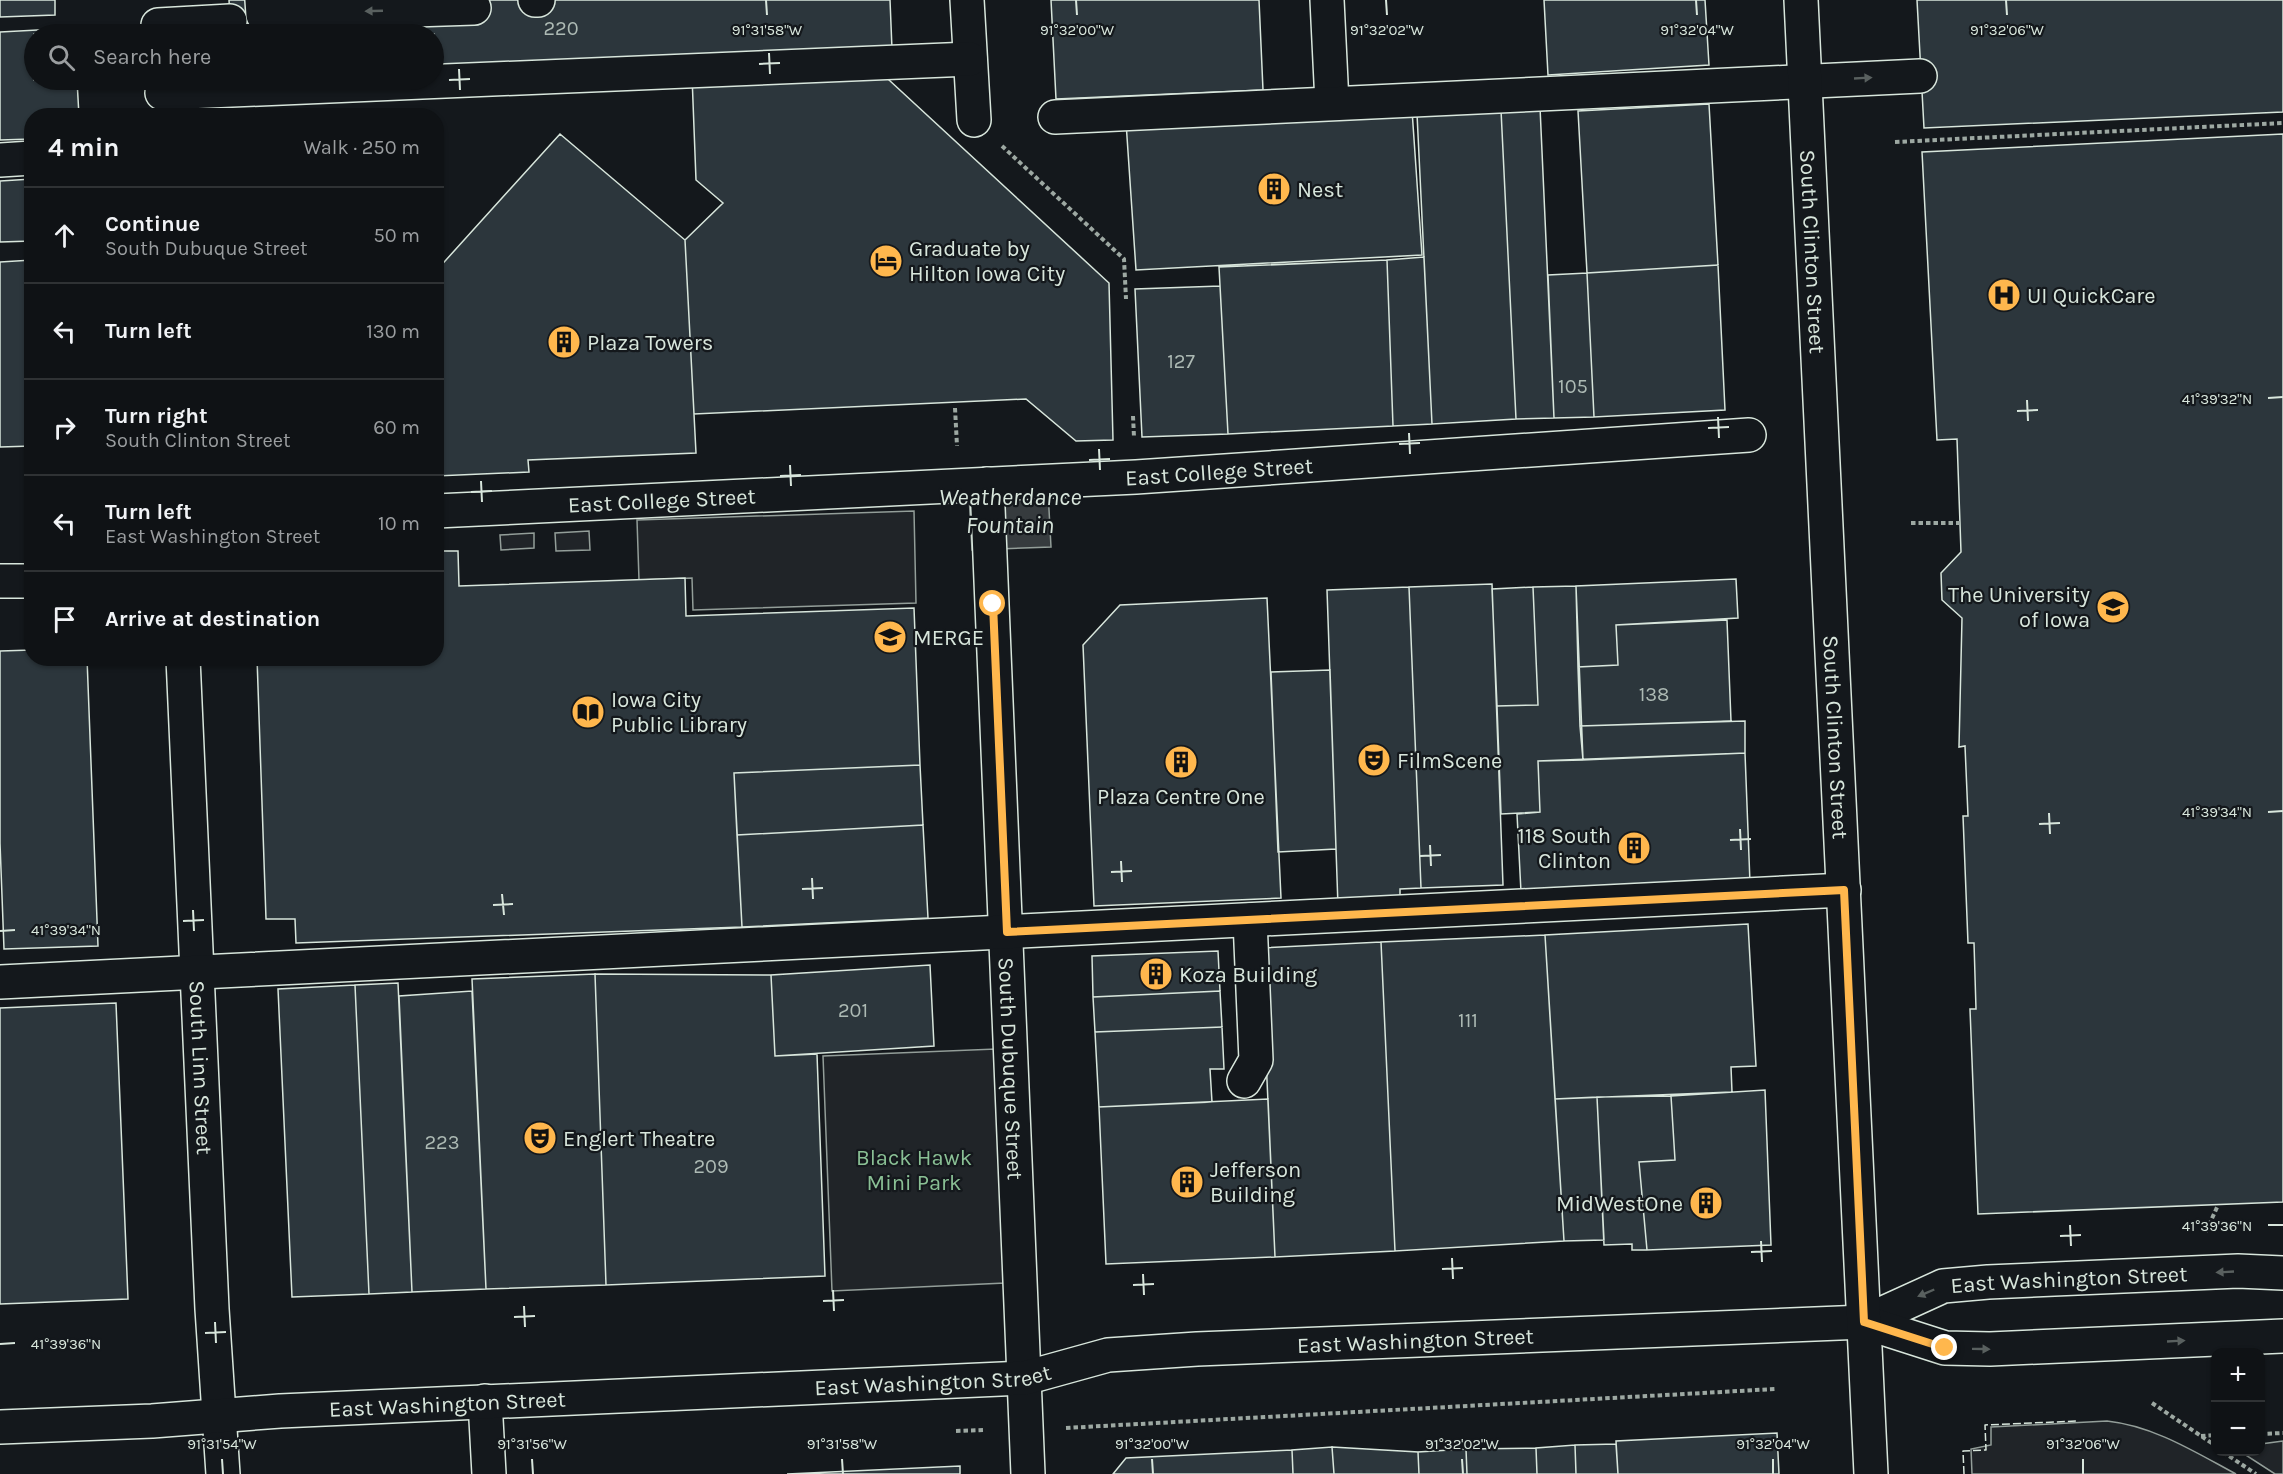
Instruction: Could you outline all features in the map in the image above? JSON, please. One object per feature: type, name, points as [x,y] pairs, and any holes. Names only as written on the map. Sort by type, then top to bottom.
[{"type":"street","points":[[262,0],[263,15],[474,8]]},
{"type":"street","points":[[967,0],[974,120]]},
{"type":"street","points":[[1327,0],[1332,104]]},
{"type":"street","name":"South Clinton Street","points":[[1802,0],[1871,1474]]},
{"type":"street","points":[[158,20],[230,21]]},
{"type":"street","points":[[444,83],[970,59]]},
{"type":"street","points":[[1055,117],[1332,104],[1397,106],[1920,76]]},
{"type":"street","points":[[162,96],[293,90]]},
{"type":"street","points":[[0,160],[24,158]]},
{"type":"street","name":"East College Street","points":[[444,511],[1160,476],[1749,435]]},
{"type":"street","name":"South Dubuque Street","points":[[987,484],[1028,1474]]},
{"type":"street","points":[[0,581],[24,581]]},
{"type":"street","name":"South Linn Street","points":[[183,666],[212,1309],[224,1474]]},
{"type":"street","points":[[0,982],[1844,890]]},
{"type":"street","points":[[1244,1081],[1256,1060],[1250,920]]},
{"type":"street","name":"East Washington Street","points":[[1864,1322],[1943,1286],[1999,1281],[2238,1271],[2283,1273]]},
{"type":"street","name":"East Washington Street","points":[[0,1427],[152,1421],[220,1414],[485,1401],[1025,1378],[1108,1355],[1864,1322],[1945,1348],[1990,1349],[2283,1336]]},
{"type":"street","points":[[485,1401],[489,1474]]},
{"type":"path","points":[[974,120],[1124,259],[1126,299]]},
{"type":"path","points":[[1895,142],[2283,123]]},
{"type":"path","points":[[1911,524],[1960,523]]},
{"type":"path","points":[[2211,1222],[2218,1205]]},
{"type":"path","points":[[1092,1426],[1775,1389]]},
{"type":"path","points":[[2152,1403],[2211,1443]]},
{"type":"path","points":[[2265,1434],[2283,1433]]},
{"type":"path","points":[[2200,1436],[2211,1435]]},
{"type":"path","points":[[2229,1456],[2256,1474]]},
{"type":"green space","points":[[914,511],[916,603],[693,610],[692,578],[639,580],[637,520]]},
{"type":"green space","points":[[589,531],[590,550],[556,551],[555,533]]},
{"type":"green space","points":[[534,533],[534,548],[501,550],[500,535]]},
{"type":"green space","name":"Black Hawk Mini Park","points":[[996,1049],[1005,1283],[832,1291],[823,1056]]},
{"type":"green space","points":[[2107,1421],[2158,1434],[2236,1474],[1972,1474],[1971,1449],[1991,1445],[1991,1427]]},
{"type":"green space","points":[[2283,1441],[2283,1474],[2275,1474],[2247,1456],[2265,1456],[2265,1443]]},
{"type":"water","name":"Weatherdance Fountain","points":[[1047,472],[1051,547],[972,550],[968,476]]},
{"type":"building","points":[[0,0],[55,0],[55,15],[0,17]]},
{"type":"building","points":[[229,0],[890,0],[892,49],[444,65],[444,24],[230,24]]},
{"type":"building","points":[[1051,0],[1259,0],[1263,90],[1056,99]]},
{"type":"building","points":[[1544,0],[1705,0],[1709,65],[1548,75]]},
{"type":"building","points":[[1917,0],[2283,0],[2283,112],[1924,128]]},
{"type":"building","points":[[24,31],[24,90],[78,90],[79,108],[24,108],[24,139],[0,140],[0,32]]},
{"type":"building","name":"Graduate by Hilton Iowa City","points":[[876,68],[1109,283],[1113,440],[1076,441],[1026,399],[694,414],[685,240],[723,203],[696,180],[692,76]]},
{"type":"building","points":[[1709,104],[1718,265],[1587,273],[1578,111]]},
{"type":"building","points":[[1540,107],[1554,418],[1516,419],[1501,110]]},
{"type":"building","name":"Nest","points":[[1412,110],[1422,255],[1136,270],[1126,122]]},
{"type":"building","points":[[1501,110],[1516,419],[1432,424],[1417,114]]},
{"type":"building","name":"Plaza Towers","points":[[560,134],[685,240],[696,453],[528,460],[529,472],[444,476],[444,262]]},
{"type":"building","name":"The University of Iowa","points":[[2283,134],[2283,1202],[1978,1214],[1970,1009],[1976,1009],[1974,943],[1968,943],[1963,816],[1968,816],[1965,746],[1959,747],[1962,618],[1942,600],[1941,573],[1961,552],[1957,439],[1937,440],[1922,152]]},
{"type":"building","points":[[24,180],[24,241],[0,242],[0,181]]},
{"type":"building","points":[[1424,257],[1432,424],[1393,426],[1387,260]]},
{"type":"building","points":[[24,260],[24,446],[0,447],[0,262]]},
{"type":"building","points":[[1387,260],[1393,426],[1228,434],[1219,267]]},
{"type":"building","points":[[1718,265],[1725,410],[1594,417],[1587,273]]},
{"type":"building","points":[[1587,273],[1594,417],[1554,418],[1548,275]]},
{"type":"building","points":[[1220,286],[1228,434],[1142,437],[1135,289]]},
{"type":"building","name":"Iowa City Public Library","points":[[444,551],[458,551],[459,586],[685,578],[686,616],[914,608],[920,765],[734,773],[742,927],[296,943],[295,919],[266,919],[257,666],[444,666]]},
{"type":"building","points":[[1736,579],[1738,618],[1616,625],[1618,665],[1578,667],[1576,586]]},
{"type":"building","points":[[1492,584],[1503,885],[1421,888],[1409,587]]},
{"type":"building","points":[[1576,586],[1583,760],[1538,761],[1540,812],[1501,814],[1497,706],[1538,705],[1533,587]]},
{"type":"building","name":"FilmScene","points":[[1409,587],[1421,888],[1400,889],[1400,903],[1338,906],[1327,590]]},
{"type":"building","points":[[1533,587],[1538,705],[1497,706],[1492,589]]},
{"type":"building","name":"Plaza Centre One","points":[[1267,598],[1281,898],[1094,906],[1083,645],[1120,605]]},
{"type":"building","points":[[1727,620],[1731,721],[1580,726],[1578,667],[1618,665],[1616,625]]},
{"type":"building","points":[[24,650],[24,666],[87,666],[98,946],[4,949],[0,843],[0,651]]},
{"type":"building","points":[[1330,670],[1336,849],[1278,852],[1271,672]]},
{"type":"building","points":[[1745,721],[1745,753],[1583,760],[1580,726]]},
{"type":"building","name":"118 South Clinton","points":[[1745,753],[1750,883],[1521,892],[1517,814],[1540,812],[1538,761]]},
{"type":"building","points":[[920,765],[923,825],[737,835],[734,773]]},
{"type":"building","points":[[923,825],[928,918],[742,927],[737,835]]},
{"type":"building","points":[[1748,924],[1756,1066],[1731,1067],[1732,1092],[1555,1099],[1545,935]]},
{"type":"building","points":[[1545,935],[1564,1241],[1395,1251],[1381,942]]},
{"type":"building","points":[[1381,942],[1395,1251],[1275,1257],[1261,948]]},
{"type":"building","name":"Koza Building","points":[[1218,951],[1220,991],[1093,997],[1092,956]]},
{"type":"building","points":[[930,965],[934,1046],[775,1056],[771,975]]},
{"type":"building","name":"Englert Theatre","points":[[595,974],[606,1285],[486,1289],[472,979]]},
{"type":"building","points":[[595,974],[771,975],[775,1056],[817,1054],[825,1276],[606,1285]]},
{"type":"building","points":[[398,983],[412,1292],[369,1294],[355,985]]},
{"type":"building","points":[[355,985],[369,1294],[292,1297],[278,989]]},
{"type":"building","points":[[472,991],[486,1289],[412,1292],[399,996]]},
{"type":"building","points":[[1220,991],[1222,1027],[1095,1032],[1093,997]]},
{"type":"building","points":[[116,1003],[128,1299],[0,1304],[0,1008]]},
{"type":"building","points":[[1222,1027],[1224,1069],[1210,1069],[1212,1102],[1099,1107],[1095,1032]]},
{"type":"building","name":"MidWestOne","points":[[1765,1090],[1771,1245],[1647,1250],[1639,1162],[1675,1160],[1671,1096]]},
{"type":"building","points":[[1671,1096],[1675,1160],[1639,1162],[1647,1250],[1632,1250],[1632,1244],[1604,1245],[1597,1097]]},
{"type":"building","points":[[1597,1097],[1604,1240],[1564,1241],[1555,1099]]},
{"type":"building","name":"Jefferson Building","points":[[1268,1099],[1275,1257],[1106,1264],[1099,1107]]},
{"type":"building","points":[[1777,1433],[1779,1474],[1618,1474],[1616,1441]]},
{"type":"building","points":[[1616,1444],[1618,1474],[1576,1474],[1575,1445]]},
{"type":"building","points":[[1575,1445],[1576,1474],[1537,1474],[1536,1448]]},
{"type":"building","points":[[1332,1447],[1418,1452],[1419,1474],[1334,1474]]},
{"type":"building","points":[[1332,1447],[1334,1474],[1293,1474],[1292,1450]]},
{"type":"building","points":[[1536,1448],[1537,1474],[1467,1474],[1466,1449]]},
{"type":"building","points":[[1466,1449],[1467,1474],[1419,1474],[1418,1452]]},
{"type":"building","points":[[1292,1450],[1293,1474],[1113,1474],[1126,1458]]},
{"type":"building","points":[[960,1466],[960,1474],[787,1474]]},
{"type":"fence","points":[[1964,1474],[1963,1451],[1986,1450],[1985,1425],[2078,1421]]},
{"type":"place","name":"Nest","points":[[1274,189]]},
{"type":"place","name":"Graduate by Hilton Iowa City","points":[[886,261]]},
{"type":"place","name":"UI QuickCare","points":[[2004,295]]},
{"type":"place","name":"Plaza Towers","points":[[564,342]]},
{"type":"place","name":"The University of Iowa","points":[[2113,607]]},
{"type":"place","name":"MERGE","points":[[890,637]]},
{"type":"place","name":"Iowa City Public Library","points":[[588,712]]},
{"type":"place","name":"FilmScene","points":[[1374,760]]},
{"type":"place","name":"Plaza Centre One","points":[[1181,762]]},
{"type":"place","name":"118 South Clinton","points":[[1634,848]]},
{"type":"place","name":"Koza Building","points":[[1156,974]]},
{"type":"place","name":"Englert Theatre","points":[[540,1138]]},
{"type":"place","name":"Jefferson Building","points":[[1187,1182]]},
{"type":"place","name":"MidWestOne","points":[[1706,1203]]},
{"type":"route","points":[[993,604],[1007,932],[1844,890],[1864,1322],[1945,1348]]}]
